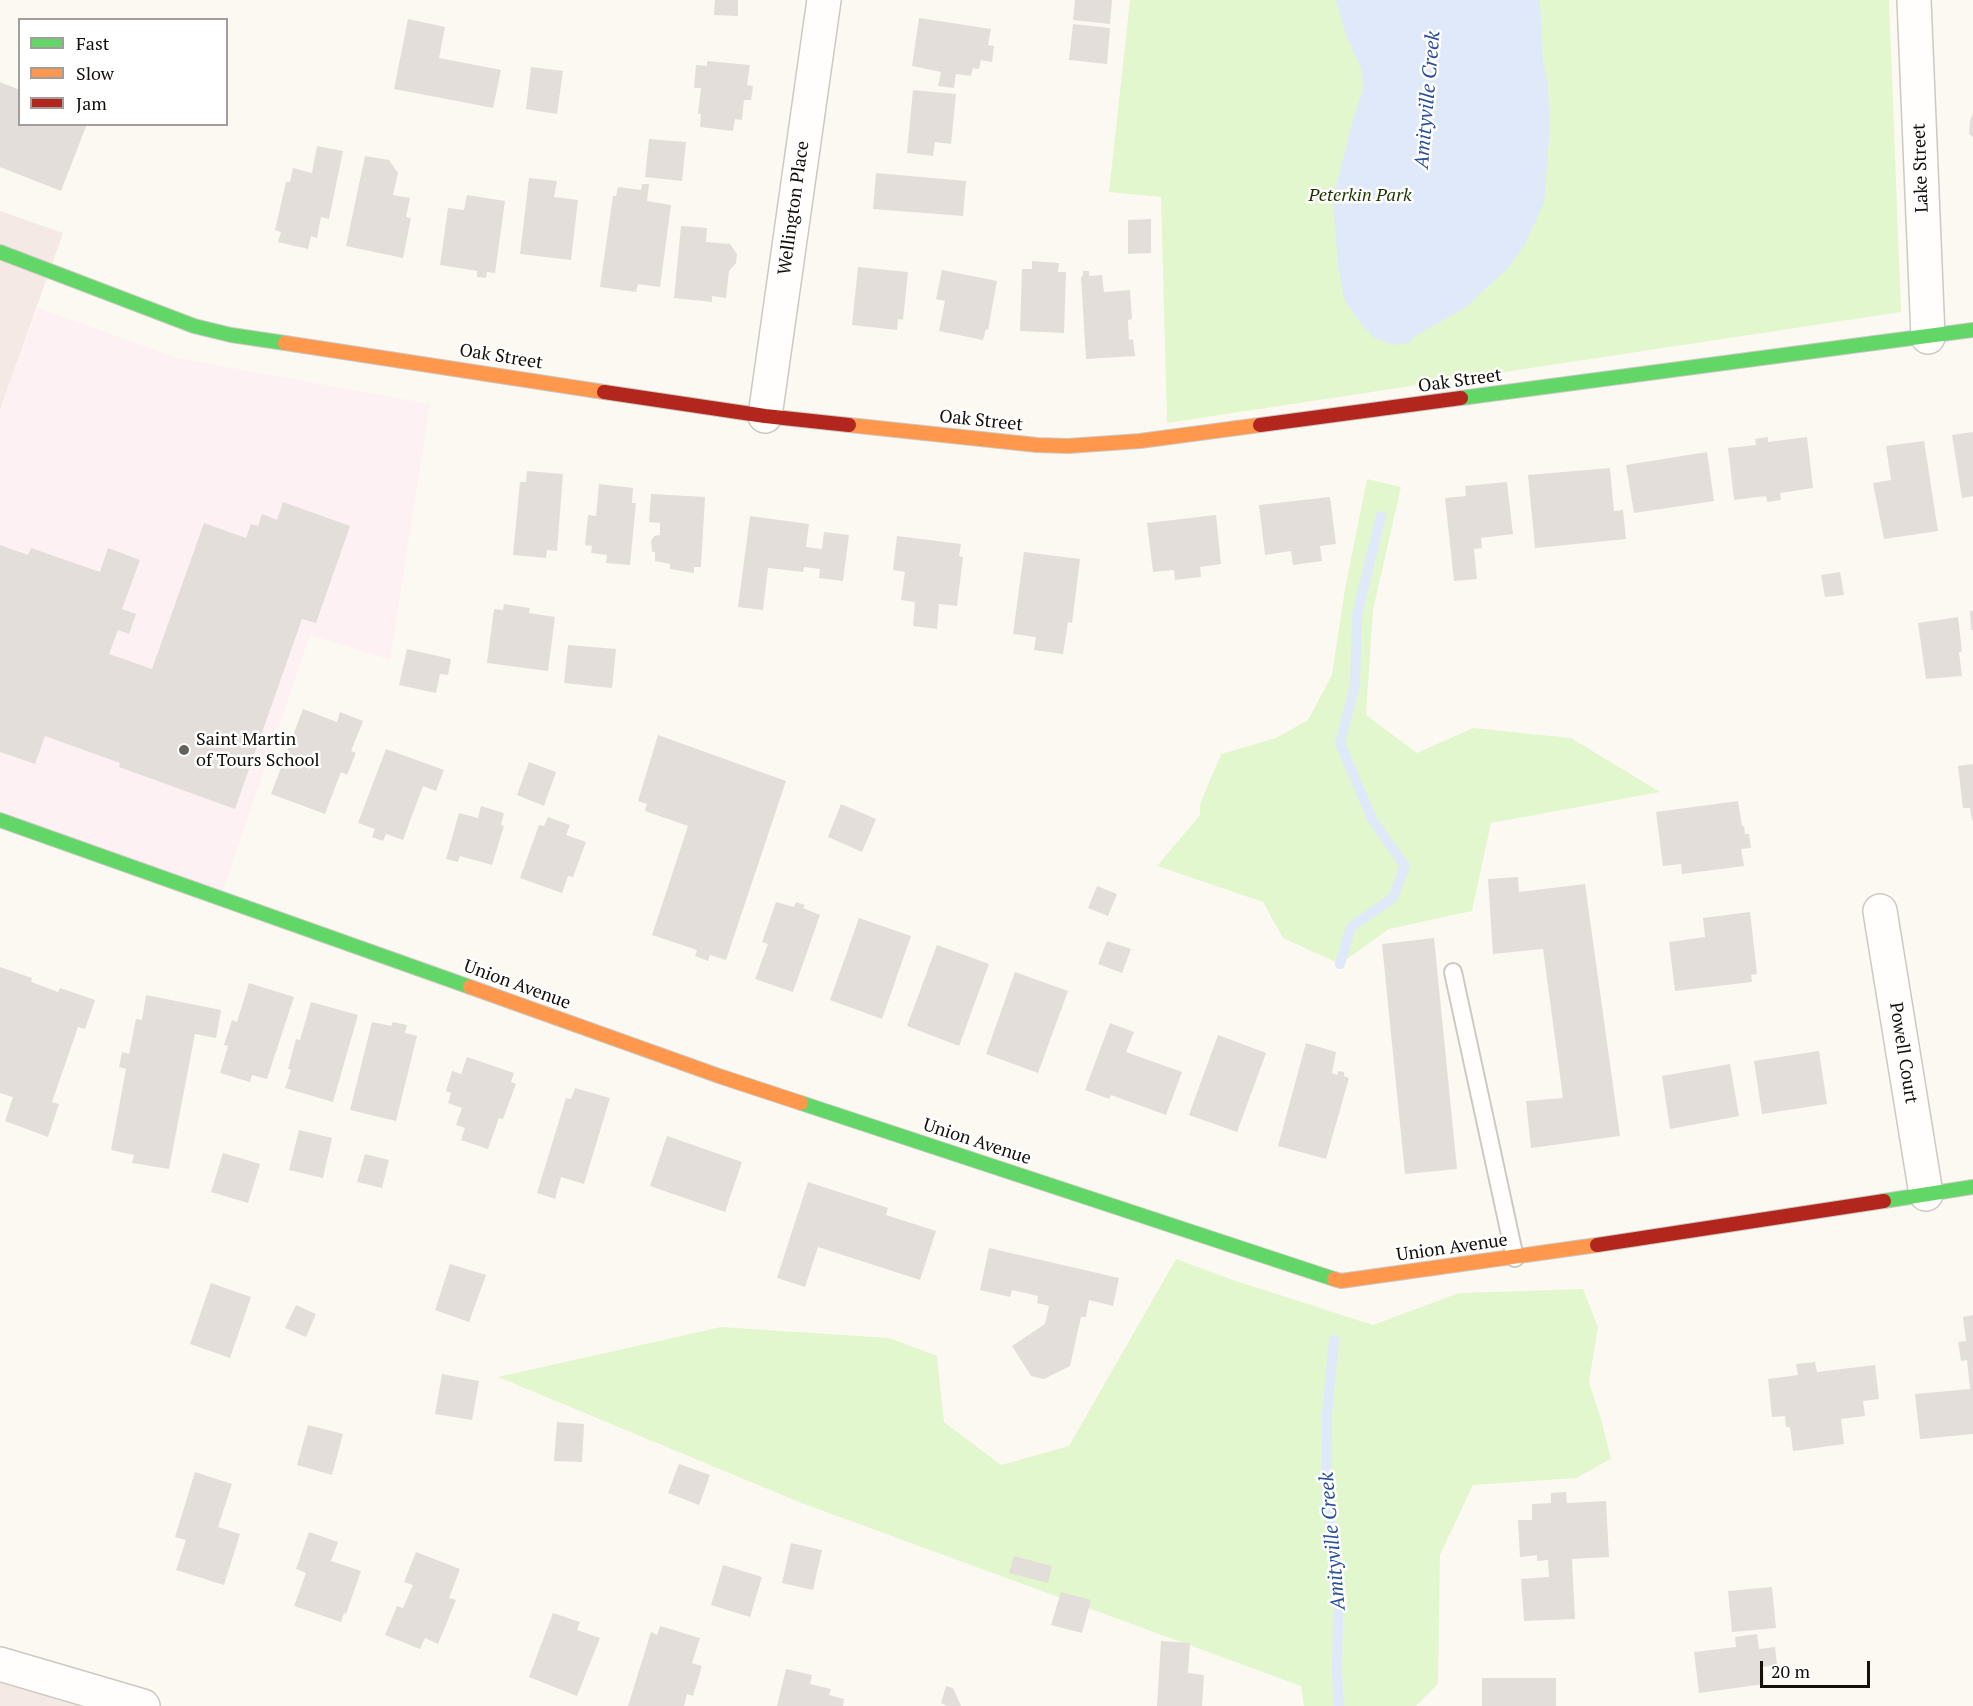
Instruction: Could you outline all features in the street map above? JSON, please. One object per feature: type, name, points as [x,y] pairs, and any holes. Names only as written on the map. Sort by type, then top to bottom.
[{"type":"street","name":"Wellington Place","points":[[765,416],[824,0]]},
{"type":"street","name":"Lake Street","points":[[1914,0],[1928,337]]},
{"type":"street","name":"Oak Street","points":[[0,252],[194,327],[231,335],[765,416],[1037,445],[1068,446],[1140,441],[1973,330]]},
{"type":"street","name":"Union Avenue","points":[[0,820],[720,1076],[1341,1281],[1515,1257],[1973,1187]]},
{"type":"street","name":"Powell Court","points":[[1880,912],[1926,1194]]},
{"type":"street","points":[[0,1664],[143,1706]]},
{"type":"lane","points":[[1453,972],[1515,1257]]},
{"type":"shaded area","points":[[0,211],[63,233],[0,410]]},
{"type":"shaded area","points":[[38,308],[178,358],[430,404],[390,660],[310,635],[221,896],[0,819],[0,410]]},
{"type":"shaded area","points":[[0,1680],[85,1706],[0,1706]]},
{"type":"green space","name":"Peterkin Park","points":[[1130,0],[1889,0],[1901,312],[1167,423],[1161,197],[1109,192]]},
{"type":"green space","points":[[1367,479],[1401,487],[1373,610],[1366,715],[1417,753],[1473,728],[1571,738],[1660,792],[1491,823],[1472,911],[1389,929],[1340,964],[1283,938],[1263,902],[1157,866],[1200,815],[1200,804],[1221,754],[1276,738],[1308,720],[1332,675],[1345,589]]},
{"type":"green space","points":[[1176,1259],[1230,1279],[1373,1325],[1459,1293],[1583,1289],[1598,1327],[1589,1382],[1611,1459],[1576,1478],[1473,1485],[1440,1555],[1438,1684],[1416,1706],[1304,1706],[1301,1686],[799,1502],[498,1377],[721,1327],[889,1338],[937,1356],[944,1422],[1001,1465],[1069,1446]]},
{"type":"water","points":[[1336,0],[1540,0],[1550,127],[1544,203],[1524,246],[1508,268],[1465,308],[1415,336],[1409,343],[1393,345],[1373,337],[1360,323],[1344,299],[1338,266],[1333,199],[1363,89],[1362,71],[1346,35]]},
{"type":"building","points":[[715,0],[738,0],[738,16],[714,15]]},
{"type":"building","points":[[1075,0],[1112,0],[1110,24],[1073,20]]},
{"type":"building","points":[[919,18],[991,29],[988,45],[994,46],[992,62],[981,60],[979,69],[973,68],[971,76],[956,74],[954,88],[938,86],[941,72],[912,66]]},
{"type":"building","points":[[408,19],[445,27],[439,58],[501,70],[493,108],[394,89]]},
{"type":"building","points":[[1073,24],[1110,28],[1107,64],[1069,60]]},
{"type":"building","points":[[707,61],[750,65],[747,85],[753,86],[751,100],[744,100],[742,120],[735,119],[733,131],[700,127],[701,114],[698,114],[701,88],[694,88],[696,65],[707,66]]},
{"type":"building","points":[[531,67],[563,71],[557,114],[526,109]]},
{"type":"building","points":[[0,82],[18,89],[18,126],[86,126],[61,191],[0,167]]},
{"type":"building","points":[[913,90],[956,94],[951,144],[935,142],[933,156],[907,153]]},
{"type":"building","points":[[1973,113],[1973,137],[1969,134]]},
{"type":"building","points":[[649,139],[686,142],[682,181],[645,177]]},
{"type":"building","points":[[317,146],[343,151],[329,219],[321,217],[317,238],[311,236],[308,249],[278,242],[281,232],[275,230],[286,182],[290,182],[293,168],[312,173]]},
{"type":"building","points":[[365,156],[389,160],[398,173],[393,195],[410,198],[406,217],[411,218],[403,258],[346,246]]},
{"type":"building","points":[[876,173],[966,181],[963,216],[873,209]]},
{"type":"building","points":[[529,178],[557,181],[554,197],[578,200],[571,260],[520,254]]},
{"type":"building","points":[[642,184],[649,184],[647,201],[671,205],[660,287],[638,284],[636,292],[600,287],[613,196],[616,196],[618,187],[641,190]]},
{"type":"building","points":[[467,195],[505,201],[495,273],[487,272],[486,278],[477,277],[477,271],[440,265],[448,208],[464,210]]},
{"type":"building","points":[[1151,219],[1151,253],[1128,254],[1128,220]]},
{"type":"building","points":[[681,226],[707,228],[706,242],[730,244],[737,254],[736,263],[729,271],[726,298],[712,296],[712,302],[674,298]]},
{"type":"building","points":[[1032,261],[1059,263],[1058,272],[1066,272],[1064,333],[1020,331],[1022,269],[1032,269]]},
{"type":"building","points":[[858,267],[908,272],[903,320],[898,319],[897,330],[852,325]]},
{"type":"building","points":[[942,270],[997,281],[988,330],[986,329],[983,340],[939,331],[945,301],[936,299]]},
{"type":"building","points":[[1083,271],[1089,271],[1089,276],[1102,275],[1104,292],[1130,290],[1132,319],[1128,320],[1129,340],[1133,339],[1135,356],[1086,359],[1081,277]]},
{"type":"building","points":[[1973,432],[1973,496],[1962,498],[1952,435]]},
{"type":"building","points":[[1768,437],[1768,442],[1807,437],[1813,488],[1780,493],[1781,500],[1767,502],[1766,496],[1734,500],[1728,448],[1756,445],[1755,439]]},
{"type":"building","points":[[1924,441],[1938,531],[1884,539],[1873,483],[1891,480],[1886,446]]},
{"type":"building","points":[[1707,452],[1714,501],[1634,513],[1626,465]]},
{"type":"building","points":[[1610,468],[1614,511],[1623,510],[1626,539],[1535,548],[1528,475]]},
{"type":"building","points":[[527,471],[563,474],[557,551],[547,550],[546,558],[513,555],[520,482],[526,482]]},
{"type":"building","points":[[1507,482],[1513,534],[1481,538],[1482,548],[1474,549],[1477,579],[1454,581],[1445,498],[1466,496],[1465,486]]},
{"type":"building","points":[[599,484],[633,488],[632,503],[636,503],[630,565],[606,563],[607,555],[591,553],[592,546],[585,545],[588,515],[596,516]]},
{"type":"building","points":[[651,494],[705,497],[701,567],[694,567],[694,573],[670,569],[670,564],[655,561],[651,541],[654,536],[660,535],[660,523],[649,522]]},
{"type":"building","points":[[1330,497],[1336,544],[1320,546],[1322,561],[1293,565],[1291,551],[1265,555],[1259,505]]},
{"type":"building","points":[[283,502],[350,526],[316,623],[302,619],[235,809],[119,767],[120,763],[45,736],[35,764],[0,752],[0,545],[28,555],[31,548],[100,572],[108,548],[140,560],[122,609],[136,614],[129,634],[118,630],[109,654],[152,669],[204,523],[246,538],[251,524],[258,526],[262,514],[277,520]]},
{"type":"building","points":[[1216,515],[1221,564],[1200,567],[1201,577],[1175,580],[1174,570],[1153,572],[1147,523]]},
{"type":"building","points":[[750,516],[809,524],[806,547],[822,549],[824,532],[849,535],[843,581],[819,578],[820,569],[804,567],[803,572],[768,568],[763,610],[738,607]]},
{"type":"building","points":[[897,536],[961,544],[959,556],[963,557],[957,606],[939,604],[937,629],[913,626],[915,602],[901,600],[905,572],[893,570]]},
{"type":"building","points":[[1024,552],[1080,559],[1072,623],[1068,622],[1063,654],[1034,650],[1036,637],[1013,634]]},
{"type":"building","points":[[1840,572],[1844,595],[1825,597],[1821,575]]},
{"type":"building","points":[[504,604],[530,608],[529,613],[555,617],[548,671],[487,663],[494,609],[503,610]]},
{"type":"building","points":[[1970,611],[1973,611],[1973,630],[1971,630]]},
{"type":"building","points":[[1958,617],[1962,676],[1926,679],[1918,623]]},
{"type":"building","points":[[568,645],[616,649],[612,688],[564,683]]},
{"type":"building","points":[[407,649],[451,659],[448,675],[440,674],[436,693],[399,685]]},
{"type":"building","points":[[303,709],[337,722],[340,712],[363,721],[351,751],[356,753],[347,775],[341,772],[325,814],[271,794]]},
{"type":"building","points":[[658,735],[786,781],[726,960],[710,955],[708,961],[695,956],[697,950],[652,935],[688,826],[645,811],[647,804],[638,801]]},
{"type":"building","points":[[386,749],[444,770],[436,791],[423,786],[403,840],[386,834],[383,841],[372,837],[375,829],[358,823]]},
{"type":"building","points":[[529,762],[556,772],[544,806],[517,795]]},
{"type":"building","points":[[1973,764],[1972,820],[1970,808],[1963,808],[1958,766]]},
{"type":"building","points":[[1738,801],[1742,826],[1744,826],[1745,834],[1749,834],[1751,848],[1741,849],[1744,866],[1682,874],[1681,864],[1663,866],[1656,812]]},
{"type":"building","points":[[841,804],[876,819],[862,852],[828,837]]},
{"type":"building","points":[[481,806],[504,813],[501,825],[504,826],[492,865],[460,856],[458,862],[446,859],[459,813],[478,818]]},
{"type":"building","points":[[548,817],[570,825],[566,835],[586,842],[573,877],[568,876],[562,893],[520,878],[539,825],[544,826]]},
{"type":"building","points":[[1518,877],[1519,892],[1585,884],[1620,1136],[1531,1148],[1526,1101],[1563,1098],[1543,949],[1493,954],[1488,879]]},
{"type":"building","points":[[1097,886],[1117,894],[1108,916],[1088,908]]},
{"type":"building","points":[[776,902],[794,907],[796,902],[805,905],[803,908],[820,915],[793,992],[755,979],[768,944],[762,942]]},
{"type":"building","points":[[1750,912],[1757,974],[1751,975],[1752,982],[1675,991],[1669,942],[1705,937],[1703,918]]},
{"type":"building","points":[[859,918],[911,936],[882,1019],[830,1000]]},
{"type":"building","points":[[1434,938],[1457,1169],[1405,1174],[1382,944]]},
{"type":"building","points":[[1107,941],[1131,949],[1122,973],[1098,964]]},
{"type":"building","points":[[937,945],[989,964],[959,1046],[907,1026]]},
{"type":"building","points":[[0,967],[32,978],[31,982],[58,992],[60,988],[95,1000],[85,1029],[78,1027],[52,1102],[59,1104],[48,1137],[5,1121],[13,1097],[0,1093]]},
{"type":"building","points":[[1015,972],[1068,991],[1038,1073],[986,1054]]},
{"type":"building","points":[[249,983],[294,997],[267,1079],[252,1075],[250,1082],[220,1073],[228,1046],[224,1045],[232,1020],[237,1022]]},
{"type":"building","points":[[146,995],[221,1010],[216,1038],[195,1034],[169,1169],[132,1163],[134,1155],[111,1150],[126,1069],[119,1067],[122,1052],[129,1054],[136,1019],[142,1020]]},
{"type":"building","points":[[311,1002],[358,1015],[333,1102],[285,1088],[291,1070],[288,1069],[296,1039],[300,1040]]},
{"type":"building","points":[[372,1022],[391,1026],[393,1022],[407,1025],[405,1033],[417,1036],[396,1121],[350,1110]]},
{"type":"building","points":[[1110,1023],[1134,1032],[1126,1052],[1182,1072],[1166,1115],[1111,1095],[1109,1099],[1085,1090]]},
{"type":"building","points":[[1218,1035],[1266,1053],[1237,1132],[1189,1115]]},
{"type":"building","points":[[1306,1043],[1336,1052],[1332,1073],[1338,1075],[1338,1071],[1344,1072],[1344,1076],[1349,1078],[1326,1159],[1278,1146]]},
{"type":"building","points":[[1819,1051],[1827,1104],[1762,1114],[1754,1061]]},
{"type":"building","points":[[467,1057],[514,1073],[511,1082],[516,1084],[503,1119],[499,1118],[488,1149],[461,1140],[465,1128],[456,1125],[462,1108],[448,1103],[451,1093],[446,1091],[452,1071],[461,1074]]},
{"type":"building","points":[[1730,1064],[1739,1116],[1670,1129],[1662,1076]]},
{"type":"building","points":[[575,1088],[610,1098],[584,1184],[561,1177],[555,1199],[537,1193],[566,1098],[571,1099]]},
{"type":"building","points":[[299,1130],[332,1138],[323,1178],[289,1170]]},
{"type":"building","points":[[667,1136],[742,1162],[725,1212],[650,1186]]},
{"type":"building","points":[[223,1153],[260,1164],[248,1203],[211,1192]]},
{"type":"building","points":[[365,1154],[389,1160],[382,1188],[357,1182]]},
{"type":"building","points":[[808,1182],[888,1208],[886,1215],[936,1231],[920,1280],[818,1247],[805,1287],[777,1278]]},
{"type":"building","points":[[989,1248],[1119,1278],[1113,1306],[1089,1300],[1086,1317],[1081,1317],[1070,1366],[1044,1379],[1031,1376],[1012,1346],[1045,1324],[1049,1306],[1037,1303],[1038,1296],[1012,1290],[1010,1297],[980,1290]]},
{"type":"building","points":[[450,1264],[486,1275],[469,1322],[435,1310]]},
{"type":"building","points":[[211,1283],[251,1297],[230,1358],[190,1344]]},
{"type":"building","points":[[296,1305],[316,1314],[306,1337],[285,1328]]},
{"type":"building","points":[[1973,1315],[1973,1434],[1920,1439],[1915,1394],[1970,1389],[1967,1360],[1961,1361],[1958,1342],[1966,1341],[1963,1317]]},
{"type":"building","points":[[1815,1362],[1817,1372],[1875,1365],[1879,1399],[1863,1401],[1865,1416],[1841,1419],[1844,1444],[1793,1451],[1790,1427],[1786,1427],[1785,1416],[1772,1417],[1768,1379],[1798,1375],[1796,1364]]},
{"type":"building","points":[[442,1374],[479,1381],[472,1420],[435,1414]]},
{"type":"building","points":[[557,1422],[584,1424],[582,1462],[554,1461]]},
{"type":"building","points":[[308,1425],[343,1434],[332,1475],[297,1465]]},
{"type":"building","points":[[679,1464],[710,1475],[699,1505],[668,1493]]},
{"type":"building","points":[[195,1472],[232,1484],[218,1527],[240,1534],[224,1585],[176,1570],[186,1540],[175,1537]]},
{"type":"building","points":[[1566,1492],[1567,1503],[1606,1501],[1609,1557],[1572,1559],[1575,1619],[1524,1621],[1521,1579],[1549,1577],[1548,1560],[1537,1561],[1537,1555],[1520,1557],[1518,1520],[1532,1520],[1532,1504],[1551,1503],[1551,1493]]},
{"type":"building","points":[[309,1532],[338,1542],[331,1561],[361,1571],[341,1622],[294,1606],[306,1573],[296,1569]]},
{"type":"building","points":[[791,1543],[822,1550],[813,1590],[782,1583]]},
{"type":"building","points":[[416,1552],[460,1569],[449,1598],[456,1600],[438,1644],[425,1638],[420,1649],[385,1635],[397,1606],[403,1608],[413,1585],[404,1582]]},
{"type":"building","points":[[1014,1556],[1052,1566],[1048,1583],[1009,1573]]},
{"type":"building","points":[[723,1565],[762,1577],[750,1617],[711,1605]]},
{"type":"building","points":[[1772,1587],[1776,1628],[1732,1632],[1728,1591]]},
{"type":"building","points":[[1061,1592],[1091,1600],[1082,1633],[1051,1625]]},
{"type":"building","points":[[553,1613],[580,1622],[577,1630],[600,1638],[577,1696],[529,1677]]},
{"type":"building","points":[[660,1626],[700,1638],[692,1663],[702,1666],[693,1696],[687,1694],[684,1706],[628,1706],[651,1632],[657,1635]]},
{"type":"building","points":[[1757,1634],[1759,1649],[1775,1647],[1777,1665],[1763,1667],[1764,1684],[1699,1693],[1694,1652],[1736,1647],[1735,1637]]},
{"type":"building","points":[[1161,1641],[1190,1643],[1188,1673],[1204,1675],[1202,1706],[1157,1706]]},
{"type":"building","points":[[786,1669],[812,1675],[810,1684],[831,1689],[829,1695],[844,1699],[843,1706],[777,1706]]},
{"type":"building","points":[[1482,1678],[1556,1678],[1556,1706],[1482,1706]]},
{"type":"building","points":[[946,1686],[953,1688],[961,1706],[947,1706],[941,1703]]},
{"type":"waterway","name":"Amityville Creek","points":[[1340,964],[1351,927],[1393,898],[1405,866],[1372,819],[1340,743],[1355,686],[1357,615],[1381,516]]},
{"type":"waterway","name":"Amityville Creek","points":[[1334,1340],[1327,1414],[1326,1494],[1339,1576],[1337,1673],[1339,1706]]},
{"type":"traffic: fast","points":[[0,252],[194,326],[231,335],[285,343]]},
{"type":"traffic: fast","points":[[1461,398],[1973,330]]},
{"type":"traffic: fast","points":[[0,820],[470,987]]},
{"type":"traffic: fast","points":[[801,1103],[1334,1279]]},
{"type":"traffic: fast","points":[[1884,1201],[1973,1187]]},
{"type":"traffic: slow","points":[[285,343],[604,392]]},
{"type":"traffic: slow","points":[[849,425],[1037,445],[1068,446],[1140,441],[1260,425]]},
{"type":"traffic: slow","points":[[470,987],[801,1103]]},
{"type":"traffic: slow","points":[[1334,1279],[1341,1281],[1597,1245]]},
{"type":"traffic: jam","points":[[604,392],[765,416],[849,425]]},
{"type":"traffic: jam","points":[[1260,425],[1461,398]]},
{"type":"traffic: jam","points":[[1597,1245],[1884,1201]]},
{"type":"place","name":"Saint Martin of Tours School","points":[[184,750]]}]
